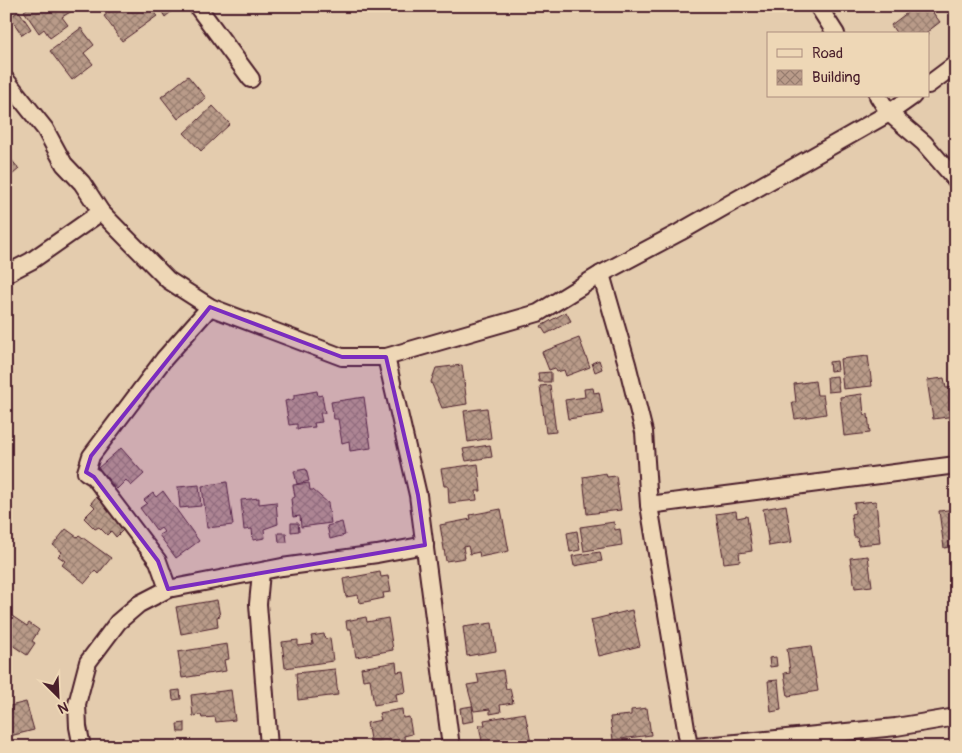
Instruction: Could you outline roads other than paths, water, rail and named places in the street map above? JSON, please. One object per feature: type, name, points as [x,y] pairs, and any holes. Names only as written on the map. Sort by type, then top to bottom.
[{"type":"street","points":[[197,6],[251,80]]},
{"type":"street","points":[[818,6],[835,32]]},
{"type":"street","points":[[930,84],[955,67]]},
{"type":"street","points":[[6,80],[45,129],[64,164],[82,183],[100,212],[168,280],[210,308],[342,357],[386,357],[538,312],[601,274],[680,232],[890,113],[910,98]]},
{"type":"street","points":[[879,98],[890,113],[924,143],[956,180]]},
{"type":"street","points":[[6,274],[31,261],[100,212]]},
{"type":"street","points":[[601,274],[644,432],[649,505],[689,747]]},
{"type":"street","points":[[168,589],[158,561],[94,477],[86,472],[91,456],[164,359],[210,308]]},
{"type":"street","points":[[386,357],[418,495],[451,747]]},
{"type":"street","points":[[649,505],[956,465]]},
{"type":"street","points":[[82,747],[78,727],[77,704],[88,662],[118,622],[139,604],[168,589],[425,545]]},
{"type":"street","points":[[260,572],[258,604],[269,747]]},
{"type":"street","points":[[696,747],[896,727],[956,718]]}]
